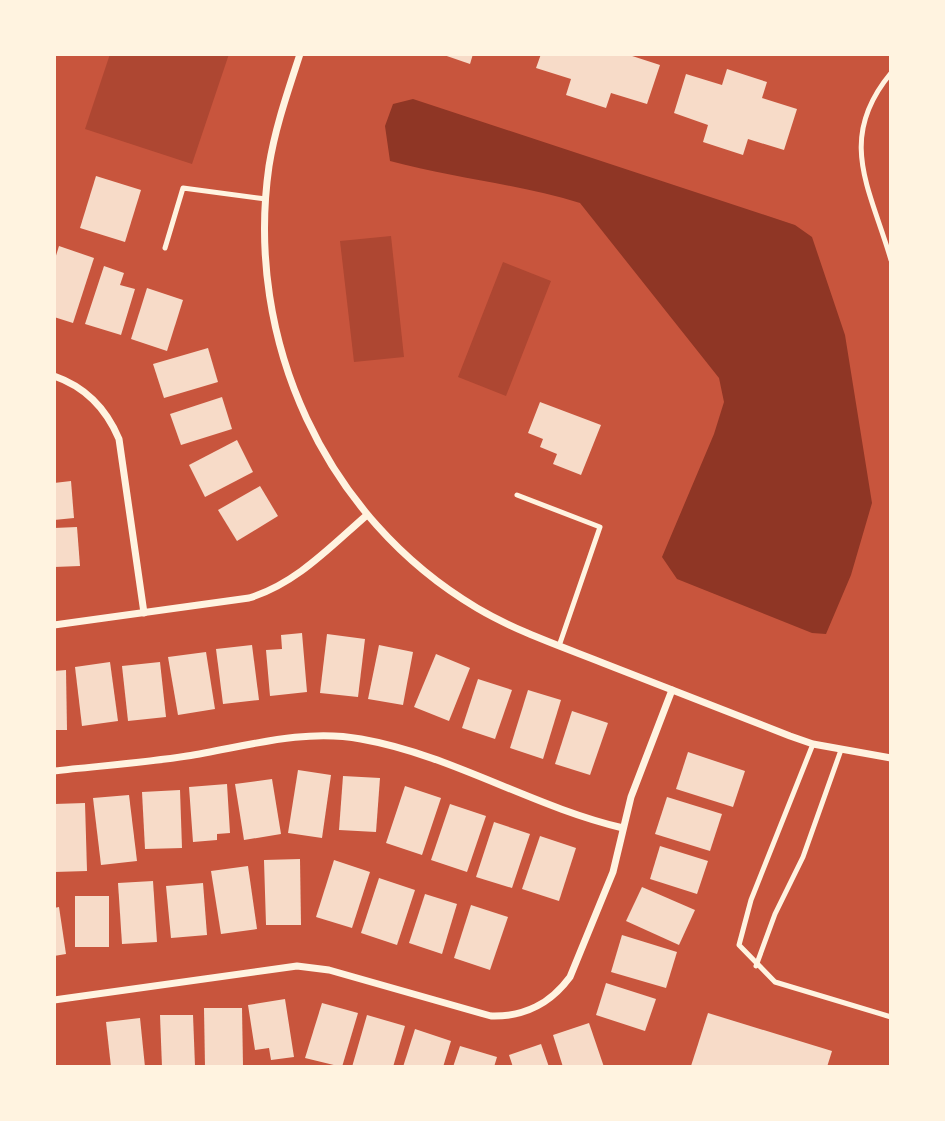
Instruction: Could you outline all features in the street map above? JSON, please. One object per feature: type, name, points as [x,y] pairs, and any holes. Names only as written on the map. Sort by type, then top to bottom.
[{"type":"street","points":[[300,54],[281,113],[269,165],[264,254],[268,290],[288,377],[309,427],[336,473],[367,515],[433,578],[477,608],[559,646],[813,744],[891,758]]},
{"type":"street","points":[[54,376],[92,397],[112,424],[119,439],[144,613]]},
{"type":"street","points":[[54,625],[266,593],[297,575],[367,515]]},
{"type":"street","points":[[54,1000],[297,966],[329,970],[475,1013],[499,1016],[522,1014],[549,1000],[570,977],[612,872],[631,797],[673,690]]},
{"type":"street","points":[[54,771],[184,757],[283,738],[358,738],[412,751],[589,820],[624,828]]},
{"type":"lane","points":[[891,73],[868,106],[860,134],[861,164],[891,260]]},
{"type":"lane","points":[[164,247],[183,188],[266,199]]},
{"type":"lane","points":[[517,495],[600,527],[559,646]]},
{"type":"lane","points":[[813,744],[743,922],[739,945],[756,966],[775,982],[891,1017]]},
{"type":"lane","points":[[756,966],[775,914],[803,857],[842,750]]},
{"type":"shaded area","points":[[110,54],[229,54],[192,164],[85,129]]},
{"type":"shaded area","points":[[413,99],[795,225],[812,237],[845,335],[872,503],[851,575],[826,634],[812,633],[677,579],[662,557],[714,434],[724,402],[719,378],[580,203],[390,161],[385,126],[393,104]]},
{"type":"shaded area","points":[[391,236],[404,357],[354,362],[340,241]]},
{"type":"shaded area","points":[[503,262],[551,281],[506,396],[458,377]]},
{"type":"building","points":[[441,54],[473,54],[470,64]]},
{"type":"building","points":[[541,54],[626,54],[660,65],[647,104],[611,93],[606,108],[566,95],[571,79],[536,68]]},
{"type":"building","points":[[727,69],[767,82],[762,98],[797,109],[784,150],[748,139],[743,155],[703,142],[708,125],[674,113],[686,74],[722,85]]},
{"type":"building","points":[[96,176],[141,190],[125,242],[80,228]]},
{"type":"building","points":[[59,246],[94,258],[73,323],[54,317],[54,262]]},
{"type":"building","points":[[104,266],[124,273],[120,285],[135,289],[121,335],[85,324]]},
{"type":"building","points":[[147,288],[183,300],[167,351],[131,339]]},
{"type":"building","points":[[208,348],[218,382],[164,398],[153,364]]},
{"type":"building","points":[[222,397],[232,429],[181,445],[170,414]]},
{"type":"building","points":[[540,402],[601,425],[581,475],[553,464],[557,454],[540,447],[543,439],[528,433]]},
{"type":"building","points":[[237,440],[253,472],[205,497],[189,465]]},
{"type":"building","points":[[71,481],[74,518],[54,520],[54,483]]},
{"type":"building","points":[[260,486],[278,516],[237,541],[218,510]]},
{"type":"building","points":[[77,527],[80,566],[54,567],[54,528]]},
{"type":"building","points":[[302,633],[307,692],[270,696],[266,650],[282,649],[281,635]]},
{"type":"building","points":[[327,634],[365,639],[358,697],[320,693]]},
{"type":"building","points":[[252,645],[259,700],[223,704],[216,649]]},
{"type":"building","points":[[379,645],[413,652],[403,705],[368,699]]},
{"type":"building","points":[[206,652],[215,709],[178,715],[168,657]]},
{"type":"building","points":[[436,654],[470,668],[449,721],[414,707]]},
{"type":"building","points":[[110,662],[118,721],[82,726],[75,667]]},
{"type":"building","points":[[160,662],[166,717],[128,721],[122,666]]},
{"type":"building","points":[[66,670],[67,730],[54,730],[54,671]]},
{"type":"building","points":[[478,679],[512,690],[495,739],[462,728]]},
{"type":"building","points":[[528,690],[561,700],[543,759],[510,748]]},
{"type":"building","points":[[572,711],[608,723],[590,775],[555,764]]},
{"type":"building","points":[[688,752],[745,771],[733,807],[676,789]]},
{"type":"building","points":[[298,770],[331,775],[322,838],[288,833]]},
{"type":"building","points":[[343,776],[380,778],[376,832],[339,830]]},
{"type":"building","points":[[272,779],[281,834],[244,840],[235,784]]},
{"type":"building","points":[[227,784],[230,833],[217,834],[217,840],[193,842],[189,787]]},
{"type":"building","points":[[405,786],[441,798],[422,855],[386,843]]},
{"type":"building","points":[[180,790],[182,848],[145,849],[142,792]]},
{"type":"building","points":[[129,795],[137,861],[101,865],[93,798]]},
{"type":"building","points":[[667,797],[722,814],[710,851],[655,834]]},
{"type":"building","points":[[85,803],[87,871],[54,872],[54,804]]},
{"type":"building","points":[[450,804],[486,816],[467,872],[431,860]]},
{"type":"building","points":[[494,822],[530,834],[512,888],[476,877]]},
{"type":"building","points":[[540,836],[576,848],[559,901],[522,889]]},
{"type":"building","points":[[660,846],[708,861],[697,894],[650,879]]},
{"type":"building","points":[[300,859],[301,925],[266,925],[264,860]]},
{"type":"building","points":[[334,860],[370,872],[352,928],[316,917]]},
{"type":"building","points":[[248,866],[257,929],[221,934],[211,871]]},
{"type":"building","points":[[379,878],[415,890],[397,945],[361,933]]},
{"type":"building","points":[[153,881],[157,942],[122,944],[118,883]]},
{"type":"building","points":[[203,883],[207,935],[171,938],[166,886]]},
{"type":"building","points":[[642,887],[695,910],[679,945],[626,921]]},
{"type":"building","points":[[425,894],[457,904],[442,954],[409,943]]},
{"type":"building","points":[[75,896],[109,896],[109,947],[75,947]]},
{"type":"building","points":[[471,905],[508,917],[490,970],[454,958]]},
{"type":"building","points":[[59,907],[66,954],[54,956],[54,908]]},
{"type":"building","points":[[622,935],[677,952],[666,988],[611,972]]},
{"type":"building","points":[[606,983],[656,999],[645,1031],[596,1015]]},
{"type":"building","points":[[285,999],[294,1057],[271,1060],[269,1048],[255,1050],[248,1005]]},
{"type":"building","points":[[322,1003],[358,1013],[342,1067],[305,1058]]},
{"type":"building","points":[[204,1008],[242,1008],[243,1066],[205,1067]]},
{"type":"building","points":[[708,1013],[832,1051],[827,1067],[691,1066]]},
{"type":"building","points":[[160,1015],[193,1015],[195,1066],[162,1067]]},
{"type":"building","points":[[367,1015],[405,1026],[393,1067],[352,1067]]},
{"type":"building","points":[[140,1018],[145,1067],[111,1067],[106,1022]]},
{"type":"building","points":[[589,1023],[604,1067],[563,1067],[553,1035]]},
{"type":"building","points":[[415,1029],[451,1041],[443,1067],[403,1067]]},
{"type":"building","points":[[541,1044],[549,1067],[513,1067],[509,1055]]},
{"type":"building","points":[[460,1046],[497,1057],[494,1067],[453,1067]]}]
